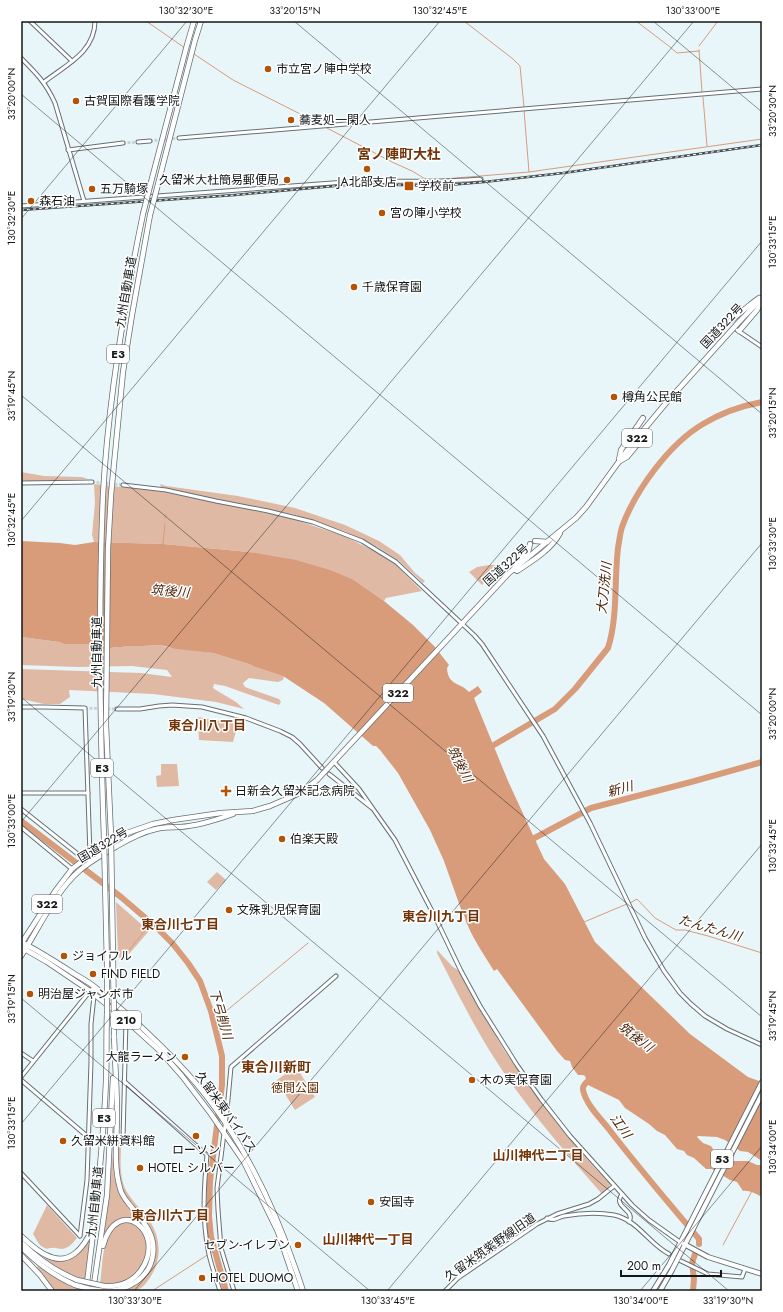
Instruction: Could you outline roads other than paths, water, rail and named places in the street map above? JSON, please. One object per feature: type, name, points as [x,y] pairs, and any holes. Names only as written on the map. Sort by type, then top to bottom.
[{"type":"highway","name":"九州自動車道","points":[[86,1291],[94,1222],[106,1080],[107,966],[100,697],[100,627],[103,495],[108,436],[115,371],[144,214],[182,60],[194,21]]},
{"type":"highway","name":"九州自動車道","points":[[94,1291],[107,1195],[114,1036],[111,836],[106,725],[108,549],[111,495],[123,372],[150,215],[201,21]]},
{"type":"highway","points":[[730,323],[751,304],[762,299]]},
{"type":"highway","points":[[738,331],[757,310],[762,299]]},
{"type":"highway","name":"国道322号","points":[[21,956],[23,945],[56,890],[74,868],[90,855],[124,834],[153,824],[221,812],[253,811],[270,806],[300,793],[317,780],[509,573],[576,518],[586,507],[618,462],[666,403],[738,322],[762,299]]},
{"type":"highway","points":[[618,462],[621,450],[643,418]]},
{"type":"highway","points":[[618,462],[626,457],[648,433]]},
{"type":"highway","points":[[530,544],[528,552],[521,558],[514,569],[517,572],[557,539],[562,530]]},
{"type":"highway","points":[[535,541],[547,542]]},
{"type":"highway","name":"国道322号","points":[[23,945],[58,896],[79,871],[92,861],[134,837],[173,826],[180,827],[222,818],[238,812]]},
{"type":"highway","name":"久留米東バイパス","points":[[23,945],[96,987],[149,1034],[188,1074],[225,1123],[257,1177],[292,1257],[303,1291]]},
{"type":"highway","name":"久留米東バイパス","points":[[23,945],[92,993],[126,1020],[160,1051],[182,1076],[224,1132],[244,1162],[278,1232],[298,1291]]},
{"type":"highway","points":[[21,1242],[48,1265],[90,1289],[122,1289],[140,1279],[152,1262],[154,1249],[153,1240],[144,1222],[124,1197],[120,1189],[118,1179],[116,1161],[117,1115],[114,1036]]},
{"type":"highway","points":[[98,1259],[107,1234],[114,1225],[121,1221],[127,1220],[136,1222],[142,1227],[149,1246],[148,1256],[142,1268],[137,1276],[126,1283],[104,1289]]},
{"type":"highway","points":[[21,1236],[33,1247],[47,1256],[54,1258],[65,1258],[75,1253],[85,1243],[94,1222]]},
{"type":"highway","points":[[21,1247],[32,1258],[51,1272],[76,1282]]},
{"type":"highway","points":[[21,1255],[40,1275],[52,1291]]},
{"type":"main road","name":"53","points":[[653,1291],[680,1242],[762,1082]]},
{"type":"main road","name":"53","points":[[660,1291],[762,1094]]},
{"type":"main road","points":[[680,1242],[708,1257],[762,1274]]},
{"type":"street","points":[[30,21],[72,61]]},
{"type":"street","points":[[44,82],[86,49],[91,43],[95,31],[95,21]]},
{"type":"street","points":[[21,58],[34,70],[50,90],[55,102],[84,201]]},
{"type":"street","points":[[179,138],[762,89]]},
{"type":"street","points":[[138,142],[150,140]]},
{"type":"street","points":[[68,150],[123,143]]},
{"type":"street","points":[[21,206],[353,182],[444,182],[481,179]]},
{"type":"street","points":[[738,331],[762,347]]},
{"type":"street","points":[[21,483],[92,482]]},
{"type":"street","points":[[123,485],[166,490],[313,522],[368,545],[396,562],[463,623],[482,644],[539,729],[569,783],[645,938],[664,971],[685,998],[705,1016],[762,1045]]},
{"type":"street","points":[[117,709],[140,709],[172,705],[202,707],[246,718],[292,737],[322,768]]},
{"type":"street","points":[[21,707],[44,706],[85,708],[90,855],[92,861],[84,860],[21,809]]},
{"type":"street","points":[[336,760],[395,840],[480,1006],[541,1099],[570,1136],[632,1205],[649,1220],[680,1242]]},
{"type":"street","points":[[329,774],[374,810]]},
{"type":"street","points":[[21,793],[88,793]]},
{"type":"street","points":[[22,829],[74,868]]},
{"type":"street","points":[[234,1291],[221,1248],[217,1188],[231,1067],[336,976]]},
{"type":"street","points":[[88,1138],[21,1078],[33,1061],[96,987]]},
{"type":"street","points":[[21,1173],[80,1236],[87,1180],[92,993]]},
{"type":"street","points":[[123,1139],[126,1020]]},
{"type":"street","points":[[21,1053],[33,1061]]},
{"type":"street","points":[[124,1081],[207,1155],[204,1185],[205,1230],[208,1250],[220,1291]]},
{"type":"street","name":"久留米筑紫野線旧道","points":[[445,1291],[458,1278],[537,1224],[547,1218],[589,1204],[598,1199],[614,1186]]},
{"type":"street","points":[[622,1194],[619,1201],[631,1216],[629,1222]]},
{"type":"street","name":"久留米筑紫野線旧道","points":[[547,1218],[553,1220],[562,1216],[579,1213],[614,1215],[629,1222],[645,1234],[663,1251],[669,1254]]},
{"type":"street","points":[[681,1261],[708,1274],[742,1277],[745,1269]]},
{"type":"water","name":"筑後川","points":[[21,541],[75,545],[94,542],[163,544],[249,552],[296,560],[330,570],[354,580],[384,601],[413,625],[435,647],[449,665],[447,668],[448,674],[452,681],[469,692],[478,686],[482,692],[474,698],[508,781],[544,859],[565,884],[595,942],[690,1034],[748,1077],[762,1082],[762,1161],[748,1152],[740,1151],[725,1140],[717,1137],[697,1137],[703,1143],[711,1146],[715,1152],[731,1161],[748,1161],[757,1165],[762,1165],[762,1197],[743,1191],[737,1182],[730,1180],[712,1169],[706,1169],[684,1151],[677,1149],[665,1135],[625,1108],[619,1100],[588,1085],[587,1077],[578,1075],[572,1067],[570,1061],[565,1060],[557,1051],[497,969],[494,971],[477,943],[462,912],[444,861],[430,830],[398,773],[376,746],[373,746],[324,703],[283,676],[249,664],[213,653],[176,649],[160,645],[111,648],[93,647],[88,644],[64,644],[21,637]]},
{"type":"waterway","points":[[146,21],[185,48]]},
{"type":"waterway","points":[[464,21],[520,66],[524,107]]},
{"type":"waterway","points":[[636,21],[677,53],[699,51]]},
{"type":"waterway","points":[[699,46],[718,21]]},
{"type":"waterway","points":[[699,50],[702,92]]},
{"type":"waterway","points":[[194,54],[233,80],[322,125]]},
{"type":"waterway","points":[[703,97],[707,146]]},
{"type":"waterway","points":[[444,179],[529,172],[524,110]]},
{"type":"waterway","points":[[325,127],[427,180]]},
{"type":"waterway","points":[[529,172],[762,139]]},
{"type":"waterway","name":"大刀洗川","points":[[487,749],[555,709],[575,689],[608,648],[613,624],[618,548],[621,530],[628,513],[644,484],[666,456],[690,433],[717,416],[731,410],[762,402]]},
{"type":"waterway","points":[[165,518],[166,514]]},
{"type":"waterway","points":[[163,544],[165,524]]},
{"type":"waterway","name":"新川","points":[[527,842],[591,808],[762,762]]},
{"type":"waterway","name":"下弓削川","points":[[21,821],[121,897],[156,927],[173,944],[200,981],[211,1011],[222,1056],[222,1085],[210,1181],[209,1216],[211,1237],[226,1291]]},
{"type":"waterway","name":"たんたん川","points":[[630,903],[637,899],[655,918],[676,930],[685,930],[708,936],[762,953]]},
{"type":"waterway","name":"たんたん川","points":[[584,922],[627,904]]},
{"type":"waterway","points":[[121,960],[151,923]]},
{"type":"waterway","points":[[213,1022],[308,943]]},
{"type":"waterway","name":"江川","points":[[588,1074],[589,1080],[584,1084],[583,1088],[590,1105],[641,1170],[699,1239],[699,1244]]},
{"type":"waterway","points":[[723,1245],[752,1191]]},
{"type":"waterway","points":[[152,1291],[215,1250]]},
{"type":"waterway","name":"江川","points":[[693,1291],[694,1279],[692,1263],[695,1254]]},
{"type":"tunnel","points":[[150,141],[179,138]]},
{"type":"tunnel","points":[[123,143],[138,142]]},
{"type":"tunnel","points":[[92,482],[123,485]]},
{"type":"tunnel","points":[[85,708],[117,709]]},
{"type":"railway","points":[[437,186],[563,173],[762,145]]},
{"type":"railway","points":[[21,210],[235,195],[357,184],[442,186]]},
{"type":"place","name":"市立宮ノ陣中学校","points":[[268,69]]},
{"type":"place","name":"古賀国際看護学院","points":[[76,101]]},
{"type":"place","name":"蕎麦処一閑人","points":[[291,120]]},
{"type":"place","name":"JA北部支店","points":[[367,169]]},
{"type":"place","name":"久留米大杜簡易郵便局","points":[[287,180]]},
{"type":"place","name":"学校前","points":[[409,186]]},
{"type":"place","name":"五万騎塚","points":[[92,189]]},
{"type":"place","name":"森石油","points":[[31,201]]},
{"type":"place","name":"宮の陣小学校","points":[[382,213]]},
{"type":"place","name":"千歳保育園","points":[[354,287]]},
{"type":"place","name":"樽角公民館","points":[[614,397]]},
{"type":"place","name":"日新会久留米記念病院","points":[[226,791]]},
{"type":"place","name":"伯楽天殿","points":[[282,839]]},
{"type":"place","name":"文殊乳児保育園","points":[[229,910]]},
{"type":"place","name":"ジョイフル","points":[[64,956]]},
{"type":"place","name":"FIND FIELD","points":[[93,974]]},
{"type":"place","name":"明治屋ジャンボ市","points":[[30,994]]},
{"type":"place","name":"大龍ラーメン","points":[[185,1057]]},
{"type":"place","name":"木の実保育園","points":[[472,1080]]},
{"type":"place","name":"ローソン","points":[[196,1136]]},
{"type":"place","name":"久留米絣資料館","points":[[63,1141]]},
{"type":"place","name":"HOTEL シルバー","points":[[140,1168]]},
{"type":"place","name":"安国寺","points":[[371,1202]]},
{"type":"place","name":"セブン-イレブン","points":[[298,1245]]},
{"type":"place","name":"HOTEL DUOMO","points":[[202,1278]]},
{"type":"district","name":"宮ノ陣町大杜","points":[[399,154]]},
{"type":"district","name":"東合川八丁目","points":[[207,725]]},
{"type":"district","name":"東合川九丁目","points":[[441,916]]},
{"type":"district","name":"東合川七丁目","points":[[180,924]]},
{"type":"district","name":"東合川新町","points":[[276,1067]]},
{"type":"district","name":"山川神代二丁目","points":[[538,1155]]},
{"type":"district","name":"東合川六丁目","points":[[170,1215]]},
{"type":"district","name":"山川神代一丁目","points":[[368,1239]]},
{"type":"park label","name":"徳間公園","points":[[295,1088]]}]
